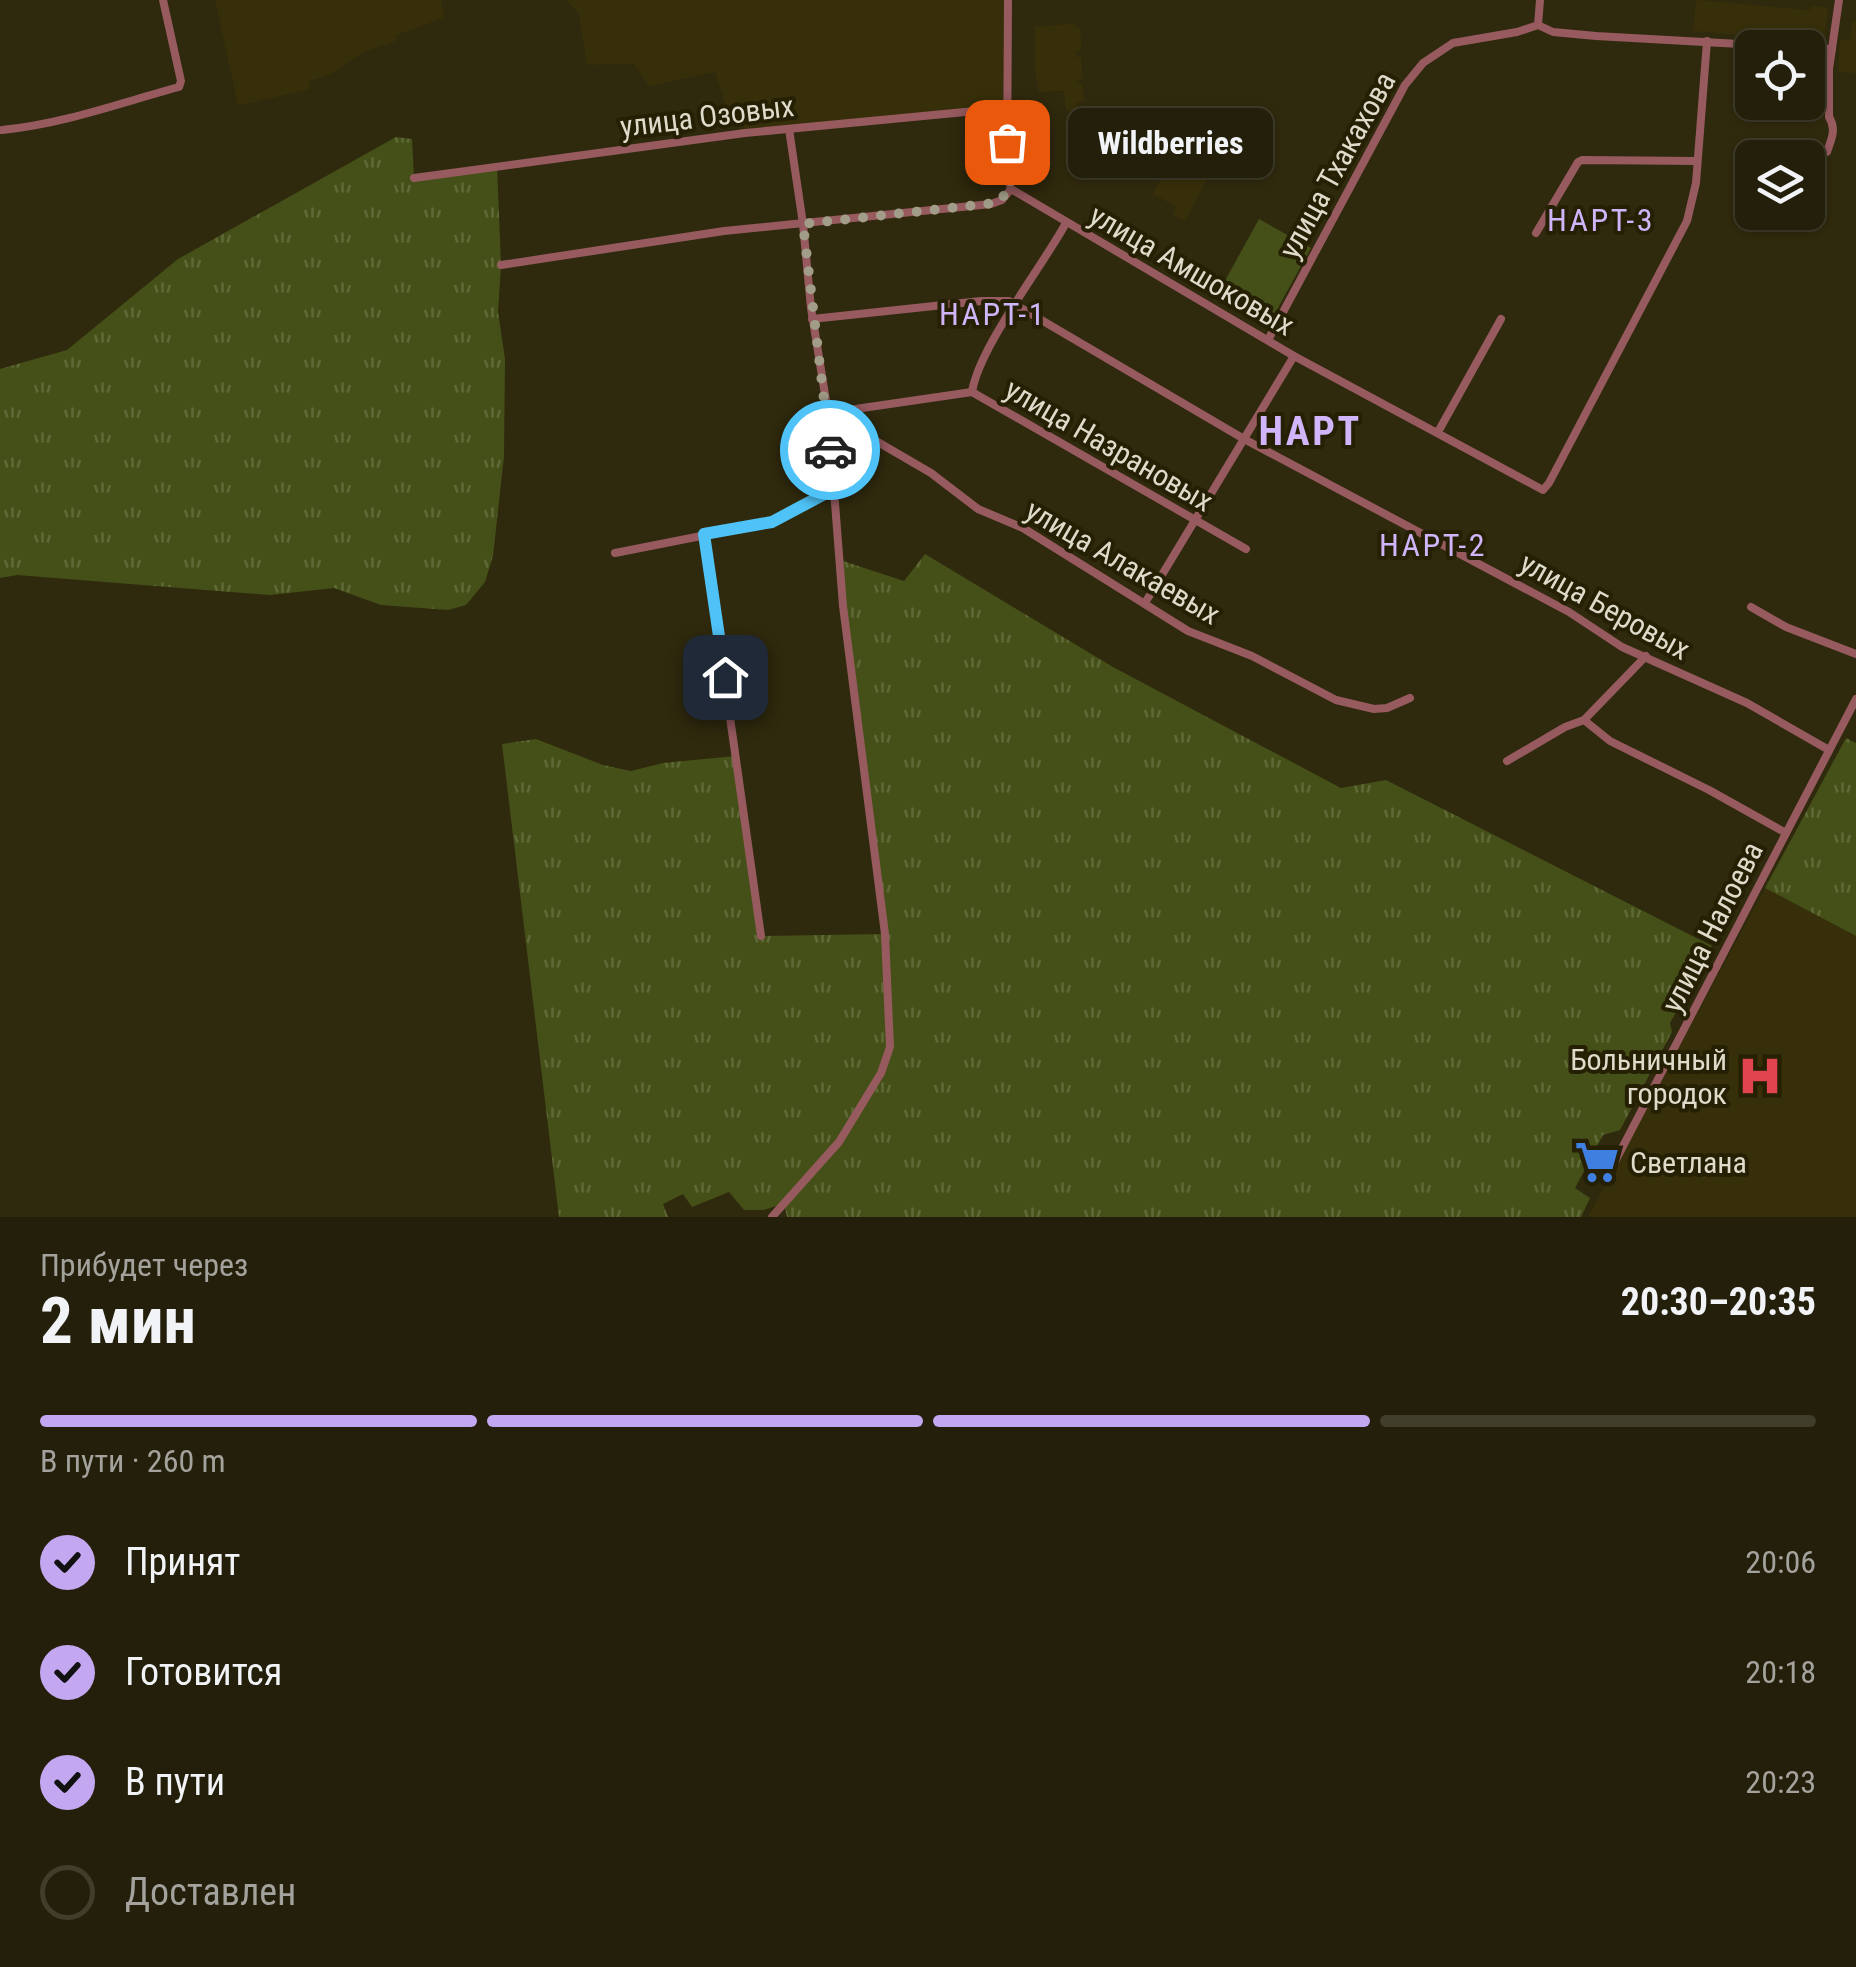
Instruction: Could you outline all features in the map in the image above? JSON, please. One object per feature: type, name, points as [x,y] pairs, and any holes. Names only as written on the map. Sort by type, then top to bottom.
[{"type":"street","points":[[2,130],[72,119],[178,86],[182,81],[164,0]]},
{"type":"street","points":[[500,265],[724,231],[1002,200],[1011,189],[1007,175],[1008,0]]},
{"type":"street","points":[[1538,25],[1540,0]]},
{"type":"street","points":[[1827,152],[1833,135],[1829,117],[1838,0]]},
{"type":"street","name":"улица Тхакахова","points":[[1268,340],[1414,72],[1453,43],[1538,25],[1553,32],[1832,48]]},
{"type":"street","points":[[1536,233],[1582,160],[1697,161],[1707,41]]},
{"type":"street","name":"улица Озовых","points":[[414,178],[789,129],[1007,108]]},
{"type":"street","points":[[772,1217],[838,1142],[881,1073],[890,1047],[885,934],[843,606],[828,413],[789,129]]},
{"type":"street","name":"улица Амшоковых","points":[[1011,189],[1294,356],[1540,490],[1550,483],[1687,221],[1697,161]]},
{"type":"street","points":[[972,392],[979,368],[1066,223]]},
{"type":"street","name":"улица Беровых","points":[[812,318],[981,301],[1016,304],[1244,439],[1494,570],[1622,647],[1747,704],[1829,750]]},
{"type":"street","points":[[1438,432],[1500,319]]},
{"type":"street","points":[[1145,603],[1294,356]]},
{"type":"street","name":"улица Назрановых","points":[[828,413],[972,392],[1246,549]]},
{"type":"street","name":"улица Алакаевых","points":[[828,413],[930,473],[978,508],[1023,528],[1188,631],[1252,656],[1336,700],[1374,709],[1410,698]]},
{"type":"street","points":[[615,553],[772,522],[832,490]]},
{"type":"street","points":[[704,534],[761,936]]},
{"type":"street","points":[[1751,607],[1786,627],[1856,654]]},
{"type":"street","points":[[1507,761],[1564,727],[1584,720],[1646,656]]},
{"type":"street","name":"улица Налоева","points":[[1608,1175],[1856,699]]},
{"type":"street","points":[[1584,720],[1610,741],[1786,833]]},
{"type":"shaded area","points":[[215,0],[441,0],[444,18],[396,35],[396,41],[364,52],[329,75],[309,81],[310,89],[238,106]]},
{"type":"shaded area","points":[[567,0],[1008,0],[1007,108],[745,133],[741,115],[729,116],[715,72],[649,86],[634,64],[587,65],[579,15]]},
{"type":"shaded area","points":[[1696,0],[1810,10],[1811,6],[1828,7],[1825,33],[1825,30],[1735,30],[1735,35],[1693,31]]},
{"type":"shaded area","points":[[1852,21],[1856,22],[1856,73],[1838,72],[1840,40],[1850,40]]},
{"type":"shaded area","points":[[1075,23],[1080,28],[1082,50],[1076,51],[1076,57],[1081,57],[1083,77],[1076,84],[1082,84],[1084,101],[1077,103],[1078,110],[1066,111],[1064,91],[1039,92],[1035,27]]},
{"type":"shaded area","points":[[1177,149],[1213,168],[1185,221],[1173,215],[1176,207],[1153,194]]},
{"type":"shaded area","name":"Больничный городок","points":[[1765,888],[1856,936],[1856,1217],[1588,1217]]},
{"type":"green space","points":[[396,137],[412,139],[414,177],[497,165],[501,265],[498,312],[505,359],[504,456],[493,556],[485,582],[466,605],[448,610],[381,605],[334,588],[270,595],[17,575],[0,578],[0,369],[67,350],[178,259]]},
{"type":"green space","points":[[1259,219],[1311,248],[1268,326],[1216,297]]},
{"type":"green space","points":[[925,554],[1113,667],[1341,788],[1386,780],[1712,946],[1670,1023],[1672,1032],[1620,1130],[1603,1135],[1575,1188],[1590,1198],[1581,1217],[787,1217],[784,1204],[744,1210],[729,1192],[692,1207],[683,1194],[663,1204],[668,1217],[559,1217],[502,744],[536,739],[603,765],[631,771],[663,763],[735,756],[761,936],[884,934],[840,560],[904,581]]},
{"type":"green space","points":[[1846,738],[1856,743],[1856,936],[1765,888]]},
{"type":"way so far","points":[[830,450],[803,224],[996,203],[1011,189],[1007,142]]},
{"type":"place","name":"Wildberries","points":[[1007,142]]},
{"type":"place","name":"Больничный городок","points":[[1760,1076]]},
{"type":"place","name":"Светлана","points":[[1597,1162]]},
{"type":"district","name":"НАРТ-3","points":[[1601,220]]},
{"type":"district","name":"НАРТ-1","points":[[993,314]]},
{"type":"district","name":"НАРТ","points":[[1310,431]]},
{"type":"district","name":"НАРТ-2","points":[[1433,545]]},
{"type":"route","points":[[725,677],[704,534],[772,522],[832,490],[830,450]]}]
